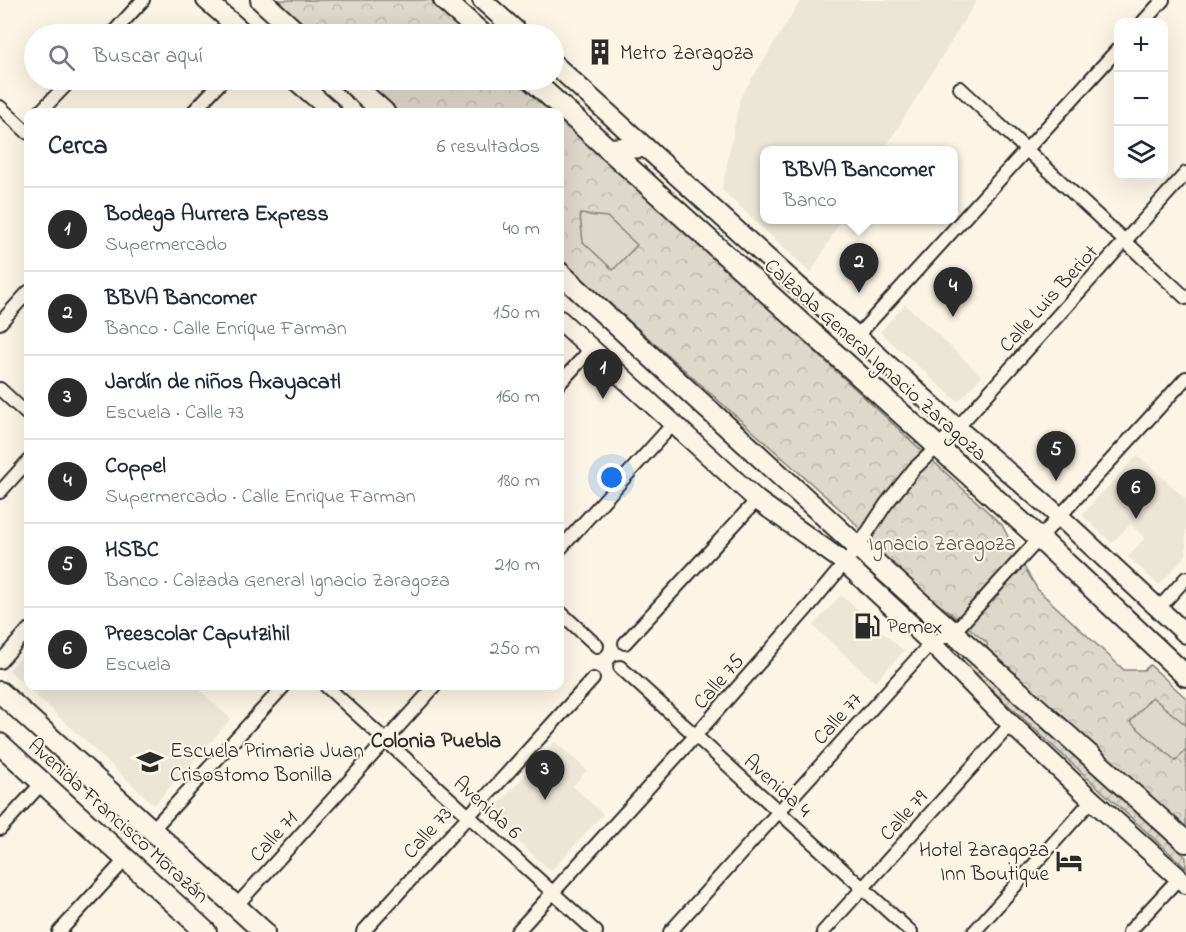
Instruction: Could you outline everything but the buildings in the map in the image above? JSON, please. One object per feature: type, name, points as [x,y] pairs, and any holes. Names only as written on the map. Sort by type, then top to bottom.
[{"type":"main road","points":[[206,0],[234,24]]},
{"type":"main road","points":[[261,0],[287,24]]},
{"type":"main road","points":[[444,0],[471,24]]},
{"type":"main road","points":[[482,0],[509,24]]},
{"type":"main road","name":"Calzada General Ignacio Zaragoza","points":[[564,73],[797,285],[1059,516],[1186,634]]},
{"type":"main road","points":[[307,90],[327,108]]},
{"type":"main road","points":[[359,90],[380,108]]},
{"type":"main road","name":"Calzada General Ignacio Zaragoza","points":[[543,90],[563,108]]},
{"type":"main road","name":"Calzada General Ignacio Zaragoza","points":[[564,109],[1039,538],[1186,676]]},
{"type":"main road","points":[[608,149],[646,148],[642,180]]},
{"type":"main road","points":[[564,277],[858,547],[1186,842]]},
{"type":"main road","points":[[564,324],[757,500],[845,563],[932,643],[1011,724],[1183,881]]},
{"type":"main road","name":"Avenida Francisco Morazán","points":[[0,692],[264,932]]},
{"type":"main road","name":"Avenida Francisco Morazán","points":[[0,744],[206,932]]},
{"type":"street","points":[[121,24],[143,0]]},
{"type":"street","points":[[1147,18],[1163,0]]},
{"type":"street","points":[[857,336],[1114,54]]},
{"type":"street","points":[[960,88],[1186,298]]},
{"type":"street","points":[[44,108],[61,90]]},
{"type":"street","points":[[197,108],[214,90]]},
{"type":"street","points":[[0,107],[24,127]]},
{"type":"street","name":"Calle Luis Beriot","points":[[937,447],[957,428],[1186,173]]},
{"type":"street","points":[[0,323],[24,296]]},
{"type":"street","points":[[564,379],[591,349]]},
{"type":"street","name":"Calle 77","points":[[670,932],[932,643],[953,633],[1186,378]]},
{"type":"street","points":[[0,389],[24,411]]},
{"type":"street","points":[[564,545],[672,424]]},
{"type":"street","name":"Calle 75","points":[[517,932],[810,605],[858,547],[885,504],[914,469],[937,447]]},
{"type":"street","points":[[0,492],[24,465]]},
{"type":"street","points":[[626,643],[757,500]]},
{"type":"street","points":[[1159,608],[1186,578]]},
{"type":"street","points":[[564,616],[597,646]]},
{"type":"street","points":[[0,662],[24,635]]},
{"type":"street","name":"Avenida 4","points":[[620,667],[911,932]]},
{"type":"street","name":"Calle 73","points":[[363,932],[593,679]]},
{"type":"street","points":[[152,830],[280,690]]},
{"type":"street","name":"Avenida 6","points":[[331,690],[596,932]]},
{"type":"street","name":"Calle 71","points":[[236,906],[431,690]]},
{"type":"street","name":"Calle 79","points":[[823,932],[1011,724]]},
{"type":"street","points":[[0,829],[42,783]]},
{"type":"street","points":[[974,932],[1092,800]]},
{"type":"street","points":[[59,932],[126,859]]},
{"type":"street","points":[[1129,932],[1183,881]]},
{"type":"shaded area","points":[[801,0],[977,0],[886,146],[760,146],[760,224],[839,224],[811,273],[722,190],[740,98]]},
{"type":"shaded area","points":[[905,304],[982,376],[958,402],[880,332]]},
{"type":"shaded area","points":[[1137,455],[1186,499],[1186,555],[1159,585],[1128,557],[1145,538],[1130,524],[1112,543],[1082,515]]},
{"type":"shaded area","points":[[841,595],[904,651],[875,682],[813,626]]},
{"type":"shaded area","name":"Escuela Primaria Juan Crisostomo Bonilla","points":[[24,653],[24,684],[9,670]]},
{"type":"shaded area","name":"Escuela Primaria Juan Crisostomo Bonilla","points":[[30,690],[199,690],[231,719],[154,805]]},
{"type":"shaded area","points":[[555,742],[587,770],[573,786],[603,814],[551,871],[489,815]]},
{"type":"green space","points":[[276,0],[431,0],[459,24],[303,24]]},
{"type":"green space","points":[[374,90],[532,90],[552,108],[394,108]]},
{"type":"green space","name":"Ignacio Zaragoza","points":[[564,119],[1002,525],[1038,590],[1124,670],[1144,670],[1150,665],[1186,698],[1186,834],[988,660],[987,643],[947,610],[908,585],[852,520],[564,263]]},
{"type":"green space","points":[[580,214],[607,217],[637,245],[613,270],[583,242]]},
{"type":"green space","points":[[966,655],[1186,857],[1186,868],[960,661]]},
{"type":"green space","points":[[1152,697],[1186,725],[1186,749],[1176,761],[1130,722]]},
{"type":"place","name":"Metro Zaragoza","points":[[600,52]]},
{"type":"place","name":"BBVA Bancomer","points":[[859,293]]},
{"type":"place","name":"Coppel","points":[[953,317]]},
{"type":"place","name":"Bodega Aurrera Express","points":[[603,399]]},
{"type":"place","name":"HSBC","points":[[1056,481]]},
{"type":"place","name":"Preescolar Caputzihil","points":[[1136,519]]},
{"type":"place","name":"Pemex","points":[[867,626]]},
{"type":"place","name":"Escuela Primaria Juan Crisostomo Bonilla","points":[[150,762]]},
{"type":"place","name":"Jardín de niños Axayacatl","points":[[545,800]]},
{"type":"place","name":"Hotel Zaragoza Inn Boutique","points":[[1069,861]]},
{"type":"district","name":"Colonia Puebla","points":[[436,739]]}]
